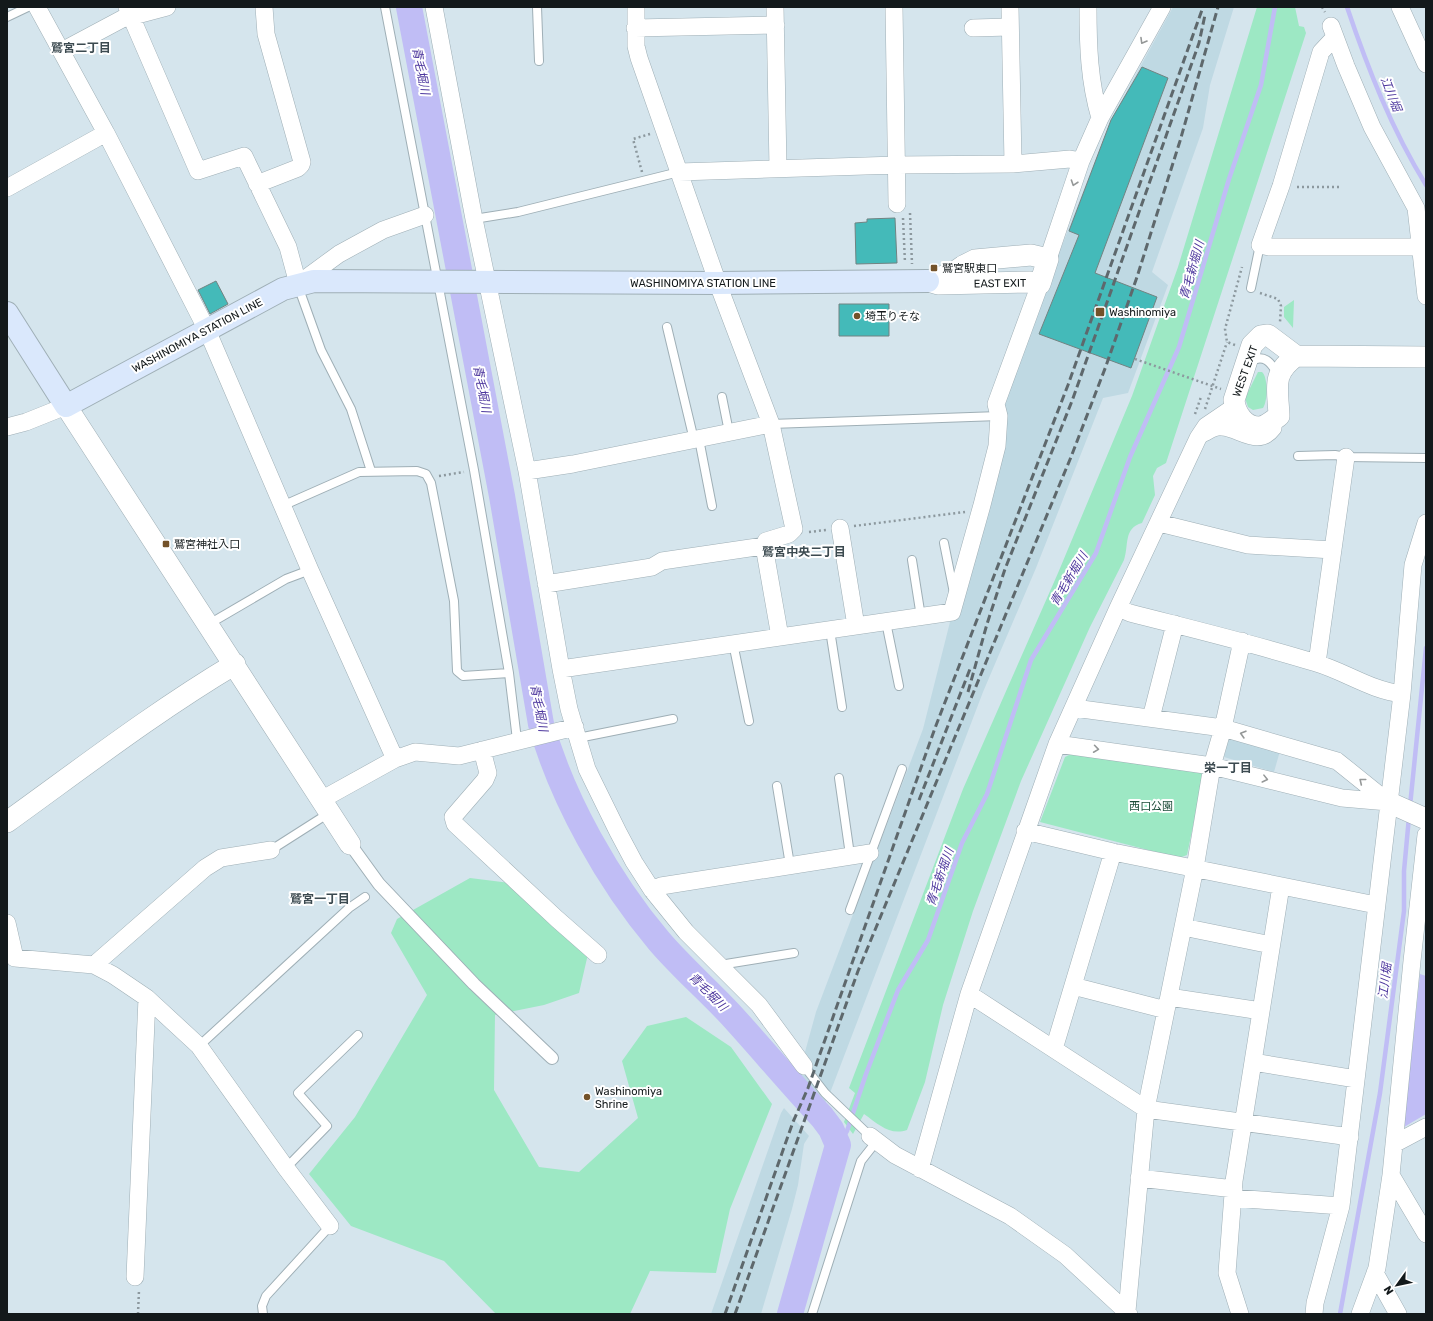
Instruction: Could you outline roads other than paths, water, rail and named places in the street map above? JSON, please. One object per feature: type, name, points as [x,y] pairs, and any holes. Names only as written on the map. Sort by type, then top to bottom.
[{"type":"main road","name":"WASHINOMIYA STATION LINE","points":[[66,406],[283,289],[314,281],[441,283],[718,283],[920,275]]},
{"type":"main road","points":[[7,313],[66,406]]},
{"type":"street","points":[[36,7],[62,51],[106,133],[207,330],[310,570],[395,759]]},
{"type":"street","points":[[62,51],[129,11],[167,7]]},
{"type":"street","points":[[257,184],[298,168],[302,162],[266,34],[264,7]]},
{"type":"street","points":[[434,7],[474,219],[483,283],[527,471],[560,669],[573,731],[587,769],[634,862],[652,890],[686,932],[769,1017],[804,1066]]},
{"type":"street","points":[[636,7],[636,46],[639,58],[718,283],[771,424],[794,529],[792,532],[766,541],[764,546],[780,637]]},
{"type":"street","points":[[775,7],[778,168]]},
{"type":"street","points":[[894,7],[897,165],[903,207]]},
{"type":"street","points":[[1010,7],[1013,164]]},
{"type":"street","points":[[1088,7],[1088,51],[1096,103],[1100,118]]},
{"type":"street","points":[[1048,259],[1081,161],[1100,118],[1162,7]]},
{"type":"street","points":[[1400,7],[1426,64]]},
{"type":"street","points":[[129,11],[198,171],[244,156],[288,247],[298,284],[339,254],[383,230],[425,215]]},
{"type":"street","points":[[635,28],[776,25]]},
{"type":"street","points":[[973,28],[1010,27]]},
{"type":"street","points":[[1420,247],[1269,247],[1260,245],[1281,186],[1321,52],[1332,31],[1372,128],[1416,208],[1426,296]]},
{"type":"street","points":[[7,188],[106,133]]},
{"type":"street","points":[[679,172],[897,165],[1013,164],[1070,159],[1081,161]]},
{"type":"street","name":"EAST EXIT","points":[[1031,255],[1048,259],[1040,284],[1030,282],[938,284],[920,275],[953,273],[975,260],[1031,255]]},
{"type":"street","points":[[1009,256],[1019,263],[1022,271],[1020,277],[1011,282]]},
{"type":"street","points":[[560,669],[952,612],[981,510],[997,446],[999,416],[996,404],[1040,284]]},
{"type":"street","name":"WEST EXIT","points":[[1279,416],[1267,425],[1260,427],[1253,426],[1244,421],[1234,407],[1234,400],[1252,345],[1261,336],[1268,335],[1296,356]]},
{"type":"street","points":[[1200,434],[1222,427],[1252,437],[1262,437],[1270,432],[1275,426],[1279,416],[1278,375],[1285,365],[1296,356],[1426,357]]},
{"type":"street","points":[[7,427],[66,406],[235,664],[325,806],[379,884],[474,984],[552,1058]]},
{"type":"street","points":[[920,1169],[969,994],[1057,744],[1118,608],[1200,434],[1211,422],[1234,407]]},
{"type":"street","points":[[527,471],[573,464],[771,424]]},
{"type":"street","points":[[1317,663],[1346,457]]},
{"type":"street","points":[[1314,1314],[1315,1303],[1341,1206],[1402,694],[1413,564],[1426,522]]},
{"type":"street","points":[[1159,523],[1248,545],[1333,550]]},
{"type":"street","points":[[840,528],[856,626]]},
{"type":"street","points":[[546,584],[652,567],[662,561],[764,546]]},
{"type":"street","points":[[1118,608],[1242,641],[1317,663],[1342,672],[1368,686],[1402,694]]},
{"type":"street","points":[[1151,718],[1175,624]]},
{"type":"street","points":[[1128,1313],[1146,1109],[1195,868],[1212,766],[1223,728],[1242,641]]},
{"type":"street","points":[[7,822],[142,725],[203,683],[235,664]]},
{"type":"street","points":[[1074,708],[1223,728],[1337,761],[1388,802],[1426,819]]},
{"type":"street","points":[[325,806],[395,759],[415,752],[459,756],[520,740],[573,731]]},
{"type":"street","points":[[1057,744],[1212,766],[1342,798],[1388,802]]},
{"type":"street","points":[[482,750],[488,773],[485,780],[452,817],[455,824],[556,919],[598,955]]},
{"type":"street","points":[[1025,832],[1113,852],[1376,905]]},
{"type":"street","points":[[1360,1314],[1359,1311],[1375,1273],[1391,1175],[1419,964],[1426,835]]},
{"type":"street","points":[[94,965],[205,868],[221,858],[271,850]]},
{"type":"street","points":[[1054,1050],[1113,852]]},
{"type":"street","points":[[652,890],[661,886],[870,853]]},
{"type":"street","points":[[1240,1314],[1227,1273],[1233,1194],[1242,1122],[1281,886]]},
{"type":"street","points":[[7,923],[15,958],[94,965],[113,975],[147,998],[200,1046],[286,1168],[330,1226]]},
{"type":"street","points":[[1183,927],[1271,945]]},
{"type":"street","points":[[1073,986],[1167,1004],[1261,1011]]},
{"type":"street","points":[[969,994],[1146,1109],[1350,1137]]},
{"type":"street","points":[[136,1277],[147,998]]},
{"type":"street","points":[[1252,1062],[1356,1079]]},
{"type":"street","points":[[1394,1144],[1426,1127]]},
{"type":"street","points":[[870,1136],[895,1155],[1010,1216],[1065,1255],[1128,1313]]},
{"type":"street","points":[[1391,1175],[1426,1234]]},
{"type":"street","points":[[1140,1178],[1233,1194],[1341,1206]]},
{"type":"street","points":[[1375,1273],[1398,1314]]},
{"type":"lane","points":[[7,18],[28,7]]},
{"type":"lane","points":[[385,7],[425,215],[441,283],[520,740]]},
{"type":"lane","points":[[537,7],[539,61]]},
{"type":"lane","points":[[474,219],[518,212],[679,172]]},
{"type":"lane","points":[[1254,290],[1260,245]]},
{"type":"lane","points":[[298,284],[322,350],[351,409],[371,471]]},
{"type":"lane","points":[[667,327],[697,439],[712,506]]},
{"type":"lane","points":[[1245,364],[1256,358],[1266,359],[1278,375]]},
{"type":"lane","points":[[722,397],[729,432]]},
{"type":"lane","points":[[771,424],[999,416]]},
{"type":"lane","points":[[1298,456],[1335,455],[1346,457],[1426,458]]},
{"type":"lane","points":[[282,506],[359,472],[417,471],[426,474],[428,477],[454,601],[457,670],[463,676],[509,673]]},
{"type":"lane","points":[[944,543],[955,599]]},
{"type":"lane","points":[[912,560],[921,617]]},
{"type":"lane","points":[[209,624],[286,579],[310,570]]},
{"type":"lane","points":[[886,622],[899,686]]},
{"type":"lane","points":[[830,630],[842,707]]},
{"type":"lane","points":[[733,643],[749,721]]},
{"type":"lane","points":[[573,731],[673,719]]},
{"type":"lane","points":[[850,910],[902,769]]},
{"type":"lane","points":[[839,778],[850,855]]},
{"type":"lane","points":[[777,786],[790,865]]},
{"type":"lane","points":[[271,850],[325,806]]},
{"type":"lane","points":[[200,1046],[349,908],[365,896]]},
{"type":"lane","points":[[720,967],[726,964],[794,953]]},
{"type":"lane","points":[[286,1168],[327,1126],[298,1093],[358,1035]]},
{"type":"lane","points":[[804,1066],[842,1111],[870,1136],[860,1161],[812,1314]]},
{"type":"lane","points":[[263,1314],[262,1306],[266,1296],[330,1226]]},
{"type":"water","points":[[1420,974],[1426,976],[1426,1114],[1404,1127]]},
{"type":"waterway","name":"青毛堀川","points":[[409,7],[502,496],[541,724],[550,752],[574,810],[589,838],[622,893],[640,918],[668,951],[731,1015],[822,1117],[831,1129],[838,1145],[790,1314]]},
{"type":"waterway","name":"青毛新堀川","points":[[838,1145],[847,1131],[866,1074],[898,990],[928,940],[962,843],[987,794],[1031,660],[1096,553],[1130,457],[1179,347],[1229,179],[1261,85],[1275,7]]},
{"type":"waterway","name":"江川堀","points":[[1347,7],[1363,53],[1382,99],[1402,143],[1426,185]]},
{"type":"waterway","name":"江川堀","points":[[1410,806],[1426,648]]},
{"type":"waterway","name":"江川堀","points":[[1340,1314],[1380,1093],[1404,911],[1404,871],[1409,817]]},
{"type":"railway","points":[[725,1314],[793,1122],[808,1088],[935,728],[1068,385],[1203,7]]},
{"type":"railway","points":[[735,1314],[858,971],[1071,457],[1106,366],[1137,277],[1180,141],[1218,7]]},
{"type":"railway","points":[[968,692],[987,624],[1005,569],[1072,401],[1199,43],[1205,15]]},
{"type":"railway","points":[[919,800],[970,669]]},
{"type":"place","name":"鷲宮駅東口","points":[[934,268]]},
{"type":"place","name":"Washinomiya","points":[[1100,312]]},
{"type":"place","name":"埼玉りそな","points":[[857,316]]},
{"type":"place","name":"鷲宮神社入口","points":[[166,544]]},
{"type":"place","name":"Washinomiya Shrine","points":[[587,1097]]},
{"type":"district","name":"鷲宮二丁目","points":[[81,48]]},
{"type":"district","name":"鷲宮中央二丁目","points":[[804,552]]},
{"type":"district","name":"栄一丁目","points":[[1228,768]]},
{"type":"district","name":"鷲宮一丁目","points":[[320,899]]},
{"type":"park label","name":"西口公園","points":[[1151,806]]}]
